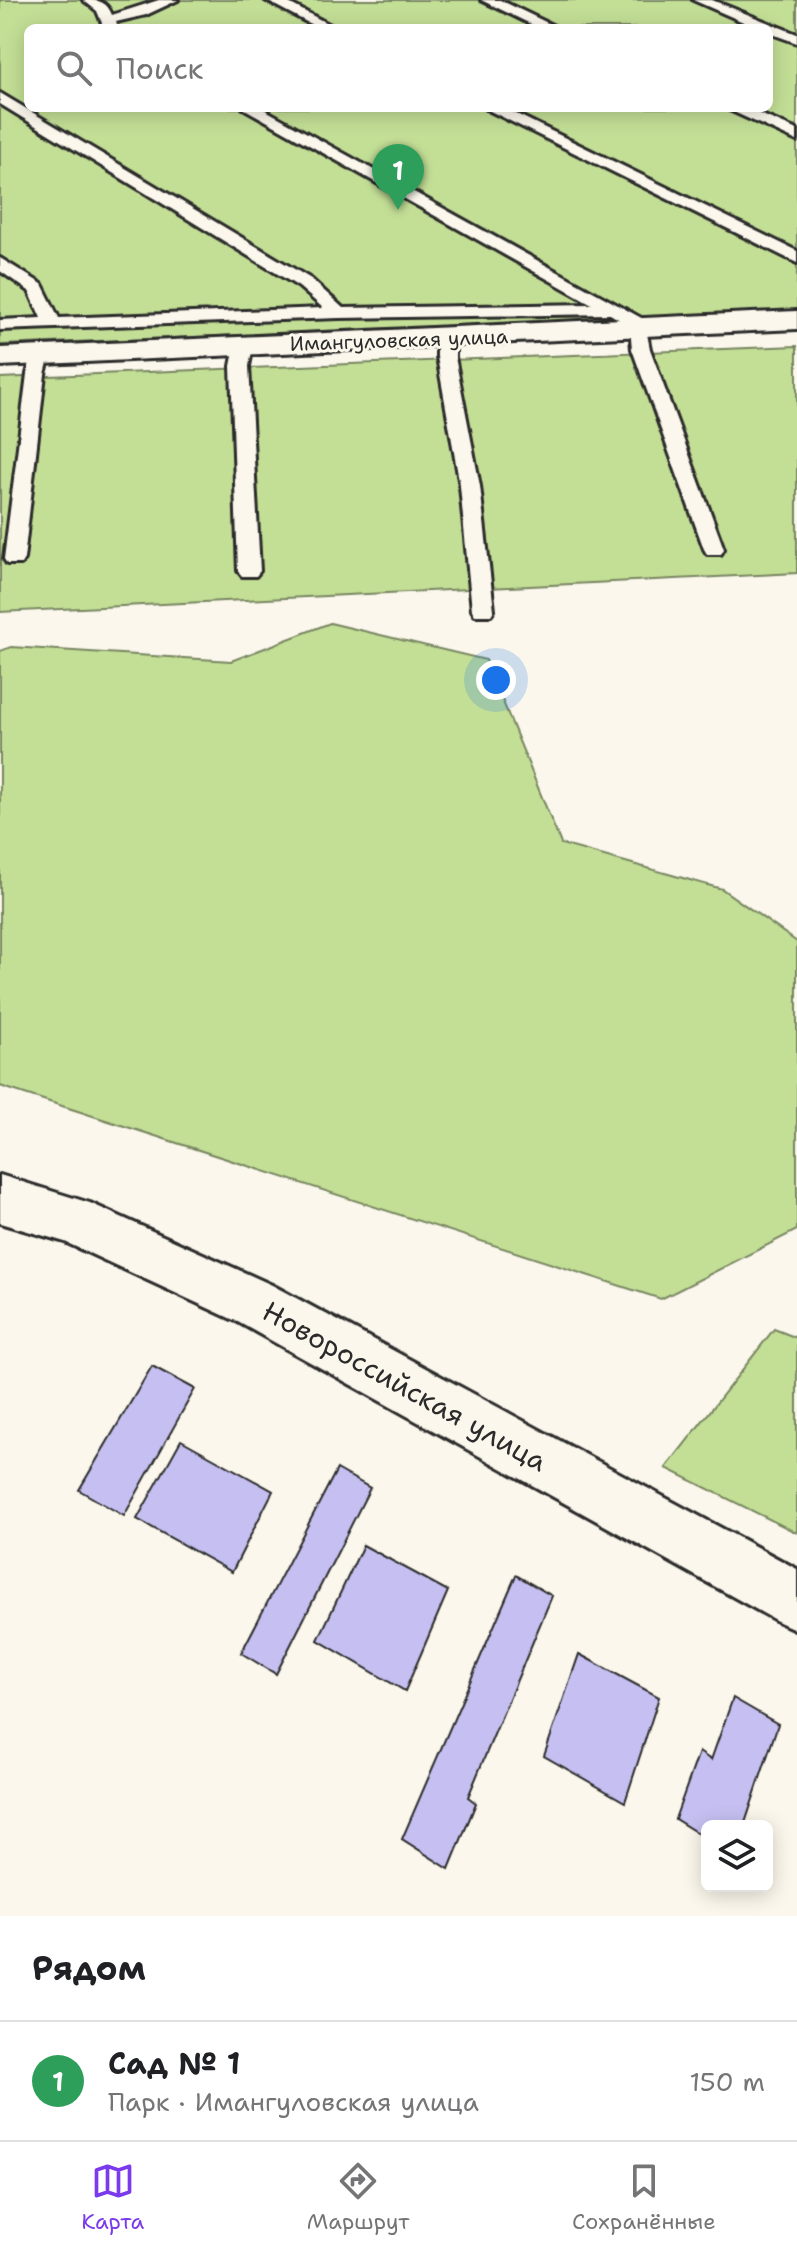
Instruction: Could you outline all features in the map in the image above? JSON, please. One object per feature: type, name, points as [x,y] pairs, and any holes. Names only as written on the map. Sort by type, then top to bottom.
[{"type":"street","name":"Имангуловская улица","points":[[0,357],[797,320]]},
{"type":"street","name":"Новороссийская улица","points":[[0,1199],[72,1220],[254,1303],[797,1601]]},
{"type":"lane","points":[[90,0],[103,9],[110,24],[171,0]]},
{"type":"lane","points":[[272,0],[321,24]]},
{"type":"lane","points":[[488,0],[542,24]]},
{"type":"lane","points":[[700,0],[760,24]]},
{"type":"lane","points":[[773,29],[797,39]]},
{"type":"lane","points":[[0,98],[305,283],[339,313]]},
{"type":"lane","points":[[258,112],[613,309],[643,329],[641,349],[714,549]]},
{"type":"lane","points":[[500,112],[797,258]]},
{"type":"lane","points":[[742,112],[797,136]]},
{"type":"lane","points":[[0,263],[36,288],[52,322]]},
{"type":"lane","points":[[0,325],[339,313],[613,309]]},
{"type":"lane","points":[[446,338],[446,357],[470,486],[483,610]]},
{"type":"lane","points":[[244,346],[240,366],[249,571]]},
{"type":"lane","points":[[14,559],[36,374],[41,355]]},
{"type":"green space","points":[[0,0],[797,0],[797,312],[0,345]]},
{"type":"green space","points":[[797,346],[797,573],[0,612],[0,378]]},
{"type":"green space","points":[[330,623],[486,660],[561,844],[722,889],[797,942],[797,1230],[661,1299],[0,1086],[0,651],[11,647],[231,661]]},
{"type":"green space","points":[[774,1329],[797,1338],[797,1533],[666,1468]]},
{"type":"building","points":[[152,1366],[195,1389],[124,1516],[79,1490]]},
{"type":"building","points":[[181,1440],[273,1491],[232,1572],[137,1519]]},
{"type":"building","points":[[337,1469],[370,1488],[276,1674],[241,1653]]},
{"type":"building","points":[[363,1545],[448,1591],[405,1691],[318,1640]]},
{"type":"building","points":[[516,1575],[552,1596],[468,1797],[476,1803],[449,1869],[402,1839]]},
{"type":"building","points":[[579,1654],[659,1697],[625,1802],[544,1756]]},
{"type":"building","points":[[733,1698],[778,1724],[746,1820],[701,1820],[701,1835],[675,1819],[699,1752],[711,1760]]},
{"type":"place","name":"Сад № 1","points":[[398,210]]}]
